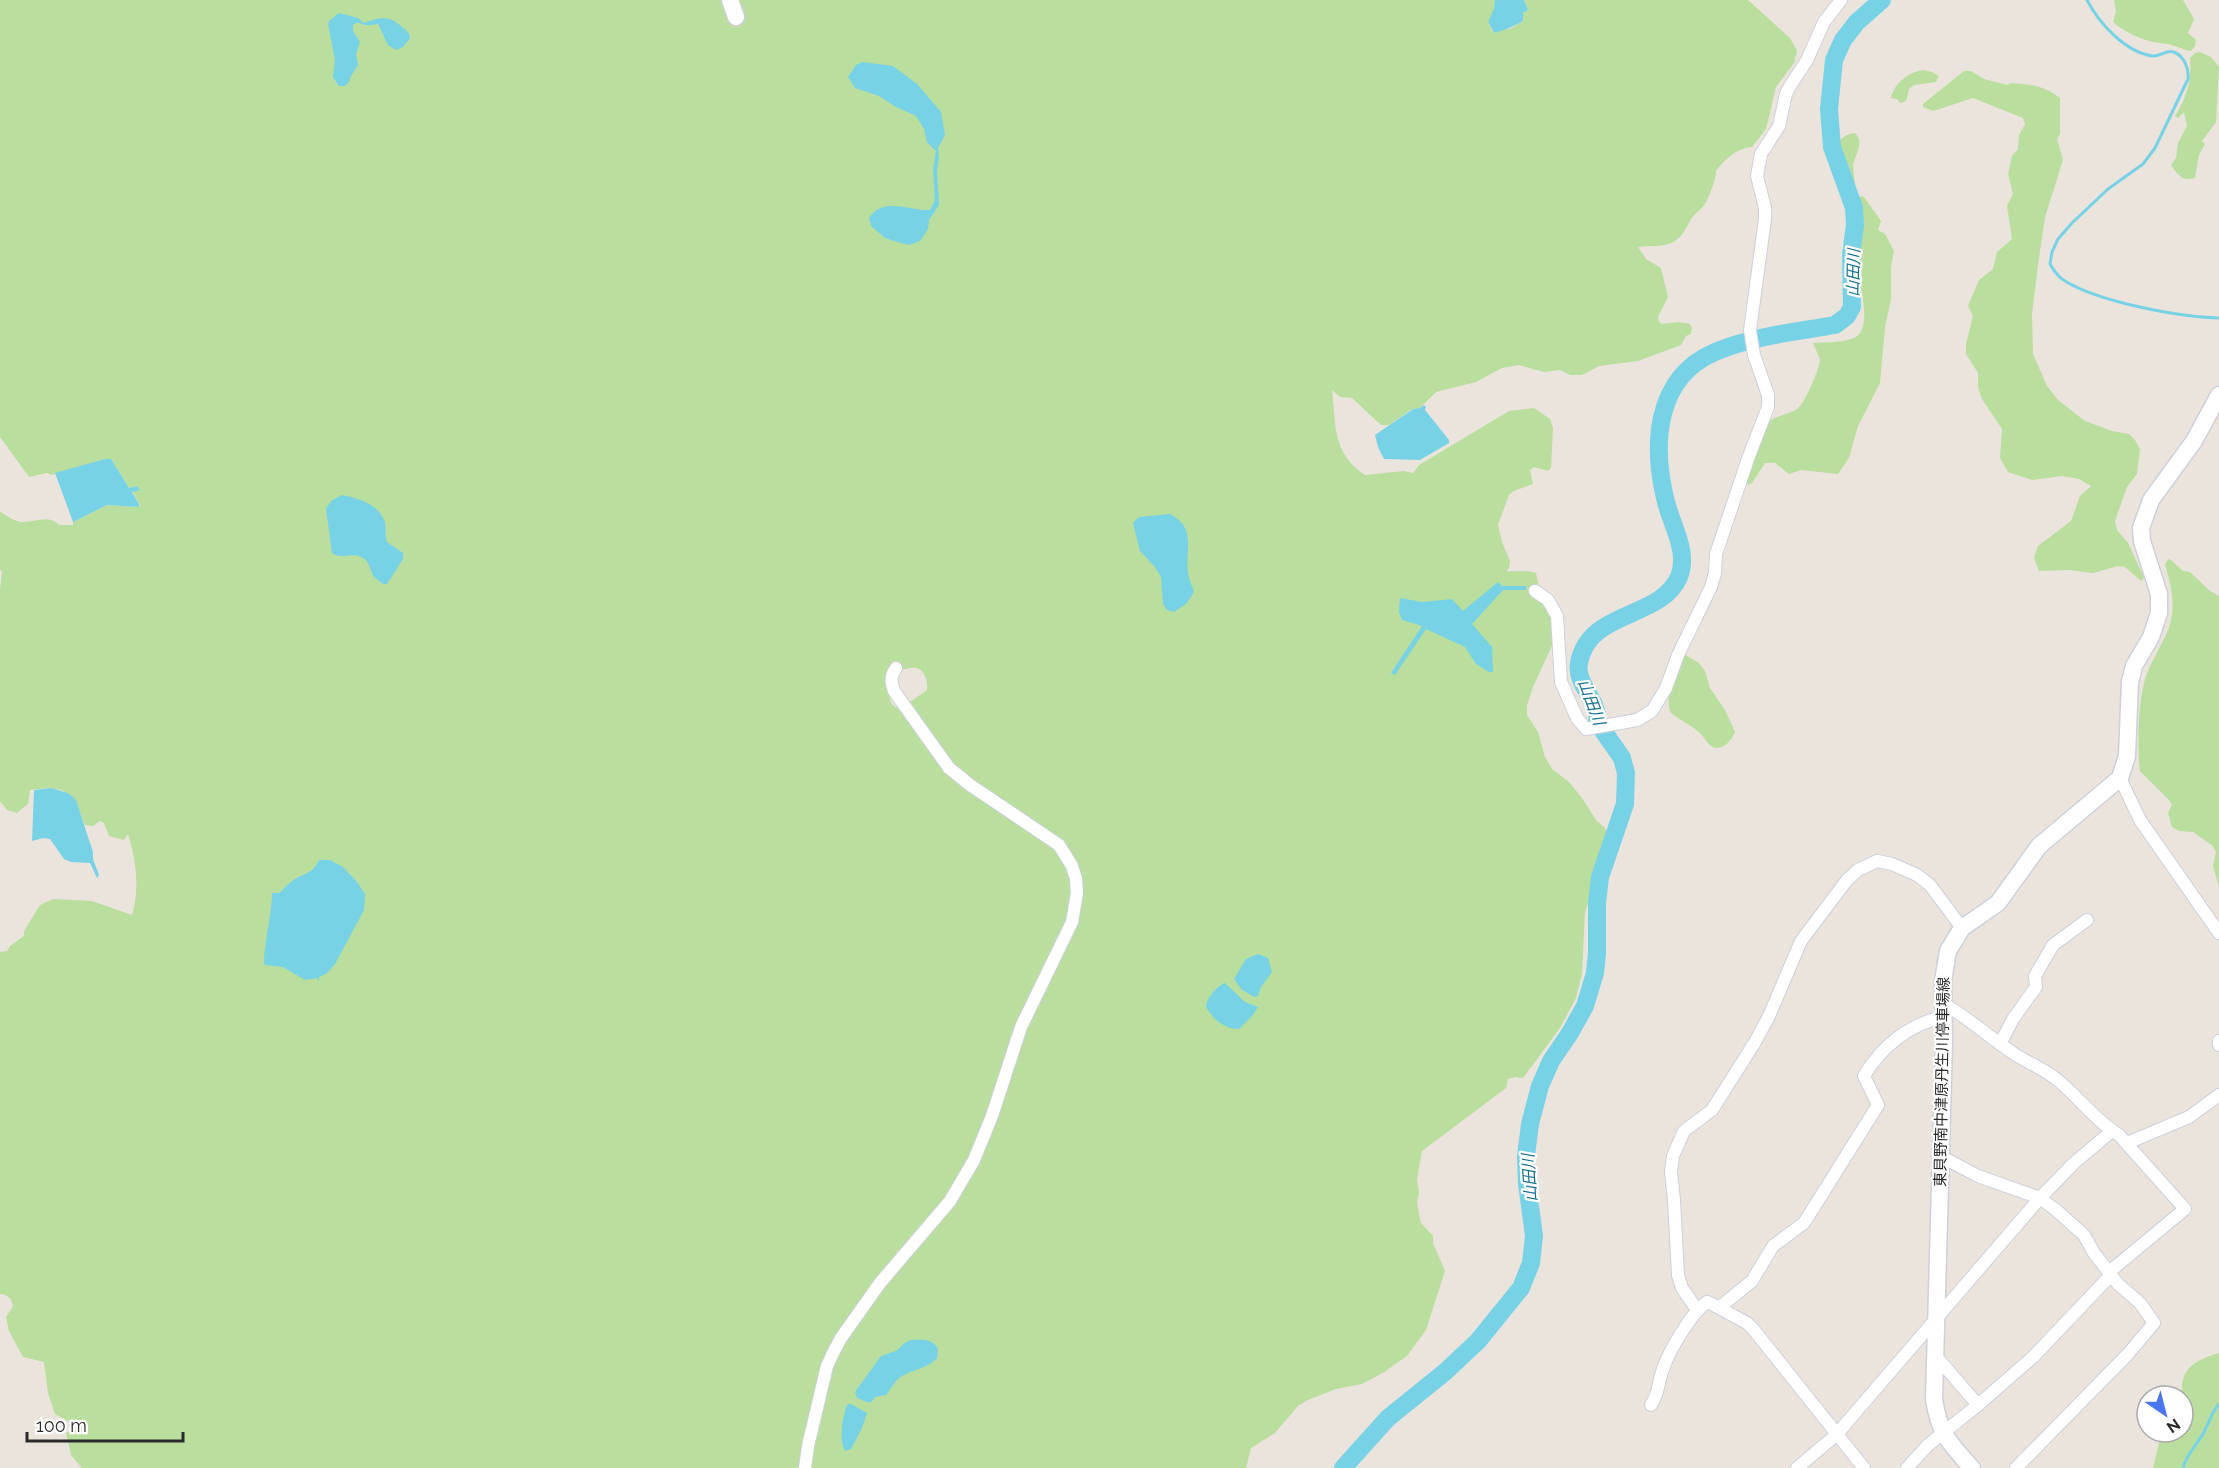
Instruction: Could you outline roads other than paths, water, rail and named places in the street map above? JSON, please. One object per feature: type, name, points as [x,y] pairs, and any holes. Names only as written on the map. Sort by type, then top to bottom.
[{"type":"main road","points":[[730,0],[736,17]]},
{"type":"main road","points":[[2121,778],[2127,756],[2130,682],[2134,666],[2151,637],[2159,614],[2159,594],[2142,541],[2141,528],[2151,500],[2194,441],[2219,395]]},
{"type":"main road","name":"東貝野南中津原丹生川停車場線","points":[[1972,1468],[1942,1433],[1934,1399],[1943,981],[1948,951],[1962,928],[1998,903],[2039,846],[2121,778]]},
{"type":"street","points":[[1535,591],[1548,600],[1557,616],[1561,682],[1577,718],[1586,729],[1644,717],[1657,705],[1687,634],[1711,587],[1716,555],[1768,407],[1767,389],[1754,355],[1750,330],[1765,219],[1765,208],[1757,176],[1761,154],[1779,126],[1790,86],[1807,60],[1827,17],[1841,0]]},
{"type":"street","points":[[805,1468],[827,1366],[833,1353],[880,1282],[950,1202],[974,1160],[992,1116],[1022,1028],[1072,922],[1077,893],[1072,866],[1059,845],[970,785],[950,768],[894,691],[891,681],[892,673],[896,669]]},
{"type":"street","points":[[2121,778],[2139,820],[2219,933]]},
{"type":"street","points":[[1697,1310],[1683,1288],[1678,1275],[1671,1165],[1684,1131],[1712,1110],[1758,1037],[1801,941],[1847,880],[1858,870],[1877,861],[1917,874],[1930,885],[1962,928]]},
{"type":"street","points":[[2000,1044],[2013,1019],[2036,987],[2035,976],[2053,945],[2087,920]]},
{"type":"street","points":[[1720,1307],[1752,1281],[1773,1246],[1804,1223],[1876,1111],[1877,1101],[1864,1076],[1883,1050],[1903,1034],[1944,1011],[1959,1012],[2000,1044],[2051,1075],[2127,1143],[2185,1209],[2110,1273],[2044,1345],[1978,1405],[1928,1445],[1907,1468]]},
{"type":"street","points":[[2127,1143],[2188,1117],[2219,1095]]},
{"type":"street","points":[[1797,1468],[1836,1435],[2040,1198],[2074,1163],[2112,1131]]},
{"type":"street","points":[[1940,1156],[1978,1176],[2040,1198],[2084,1235],[2089,1247],[2110,1273],[2140,1303],[2154,1323],[2128,1354],[2016,1468]]},
{"type":"street","points":[[1651,1405],[1656,1399],[1665,1362],[1697,1310],[1707,1302],[1747,1323],[1754,1330],[1864,1468]]},
{"type":"street","points":[[1922,1337],[1978,1405]]},
{"type":"water","points":[[1495,0],[1524,0],[1528,10],[1523,13],[1523,21],[1494,33],[1488,22]]},
{"type":"water","points":[[339,13],[358,18],[364,23],[380,18],[393,20],[409,34],[410,38],[403,47],[396,50],[388,45],[378,24],[353,25],[353,31],[360,42],[356,54],[358,65],[349,82],[345,86],[339,86],[333,77],[335,60],[328,24]]},
{"type":"water","points":[[862,62],[893,66],[917,84],[941,112],[945,135],[938,148],[939,205],[929,220],[928,229],[920,241],[909,245],[885,238],[871,226],[869,218],[875,211],[889,206],[930,210],[935,200],[933,169],[936,151],[927,142],[924,129],[916,116],[879,96],[855,88],[848,77],[856,65]]},
{"type":"water","points":[[1424,405],[1425,410],[1449,443],[1420,460],[1384,459],[1375,435],[1413,409]]},
{"type":"water","points":[[111,459],[129,488],[137,486],[140,490],[132,492],[139,507],[107,505],[73,522],[55,473]]},
{"type":"water","points":[[342,495],[362,500],[379,511],[385,523],[387,542],[403,553],[403,559],[387,584],[375,578],[364,559],[354,555],[339,556],[332,553],[326,509],[331,501]]},
{"type":"water","points":[[1170,514],[1184,526],[1187,533],[1188,573],[1194,592],[1186,604],[1174,612],[1167,610],[1163,604],[1161,577],[1140,551],[1133,523],[1139,517]]},
{"type":"water","points":[[1498,582],[1502,586],[1526,586],[1526,590],[1503,590],[1472,624],[1492,647],[1493,672],[1476,664],[1465,647],[1426,629],[1395,675],[1391,673],[1422,626],[1402,620],[1399,612],[1400,598],[1422,602],[1452,599],[1463,611]]},
{"type":"water","points":[[51,788],[68,793],[76,800],[93,852],[99,875],[97,878],[90,863],[71,862],[64,859],[50,839],[32,841],[34,790]]},
{"type":"water","points":[[319,860],[330,860],[343,867],[365,894],[364,910],[335,964],[326,974],[319,977],[319,981],[317,978],[305,980],[283,967],[265,965],[264,961],[272,893],[279,893],[295,879],[313,869]]},
{"type":"water","points":[[1258,954],[1268,958],[1272,972],[1261,987],[1258,996],[1254,997],[1241,989],[1234,979],[1246,959]]},
{"type":"water","points":[[1225,983],[1245,1002],[1258,1007],[1239,1029],[1228,1027],[1220,1022],[1206,1007],[1212,993]]},
{"type":"water","points":[[911,1340],[926,1340],[936,1345],[937,1358],[925,1367],[902,1376],[886,1395],[875,1397],[870,1403],[857,1398],[855,1392],[881,1356],[896,1351]]},
{"type":"water","points":[[848,1404],[867,1413],[851,1449],[845,1451],[842,1428]]},
{"type":"waterway","name":"山田川","points":[[1343,1468],[1388,1418],[1445,1372],[1478,1341],[1521,1288],[1531,1263],[1534,1236],[1526,1156],[1530,1124],[1540,1086],[1551,1061],[1585,1006],[1595,973],[1600,877],[1625,804],[1626,773],[1622,758],[1597,722],[1595,707],[1581,679],[1579,663],[1585,646],[1596,633],[1610,623],[1657,601],[1670,591],[1679,577],[1682,568],[1681,549],[1666,502],[1659,459],[1659,437],[1662,416],[1669,396],[1680,379],[1695,364],[1715,352],[1759,338],[1835,325],[1847,316],[1852,307],[1851,255],[1855,225],[1854,208],[1832,147],[1829,109],[1834,60],[1843,40],[1857,22],[1882,0]]},
{"type":"waterway","points":[[2087,0],[2106,27],[2132,49],[2152,56],[2169,51],[2178,54],[2188,71],[2188,79],[2155,148],[2143,164],[2108,189],[2072,223],[2058,239],[2050,264],[2056,274],[2063,279],[2098,296],[2183,315],[2219,318]]},
{"type":"waterway","points":[[2183,1468],[2219,1404]]}]
